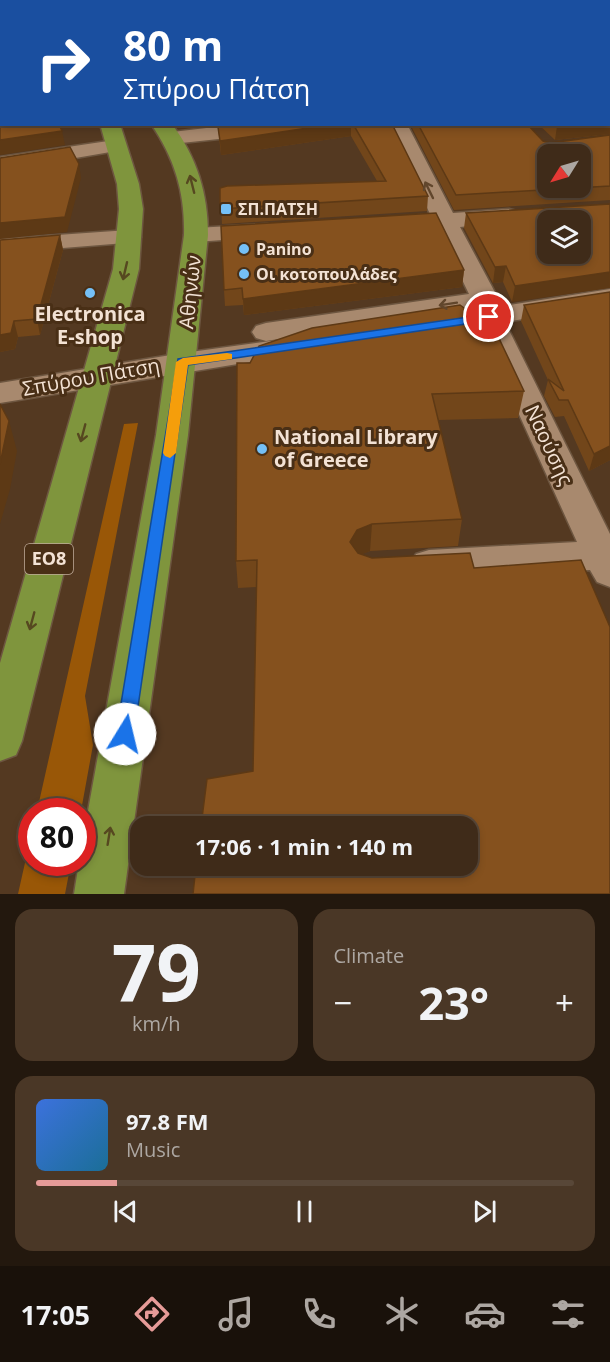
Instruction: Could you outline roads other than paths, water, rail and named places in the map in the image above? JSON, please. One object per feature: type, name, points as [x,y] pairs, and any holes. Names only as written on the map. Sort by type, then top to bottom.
[{"type":"highway","name":"Αθηνών","points":[[99,894],[184,354],[196,235],[197,207],[191,180],[184,158],[167,131]]},
{"type":"highway","name":"ΕΟ8","points":[[0,741],[126,269],[129,237],[128,184],[124,165],[112,135]]},
{"type":"street","points":[[167,131],[282,126]]},
{"type":"street","name":"Ναούσης","points":[[398,126],[606,563]]},
{"type":"street","points":[[0,164],[112,135]]},
{"type":"street","points":[[373,225],[527,215]]},
{"type":"street","points":[[196,235],[290,230]]},
{"type":"street","points":[[0,246],[129,237]]},
{"type":"street","name":"Σπύρου Πάτση","points":[[486,308],[610,279]]},
{"type":"street","name":"Σπύρου Πάτση","points":[[0,374],[100,367],[486,308],[610,297]]},
{"type":"street","name":"Σπύρου Πάτση","points":[[0,393],[100,367]]},
{"type":"street","points":[[393,566],[606,563]]},
{"type":"place","name":"ΣΠ.ΠΑΤΣΗ","points":[[226,209]]},
{"type":"place","name":"Panino","points":[[244,249]]},
{"type":"place","name":"Οι κοτοπουλάδες","points":[[244,274]]},
{"type":"place","name":"Electronica E-shop","points":[[90,293]]},
{"type":"place","name":"National Library of Greece","points":[[262,449]]}]
